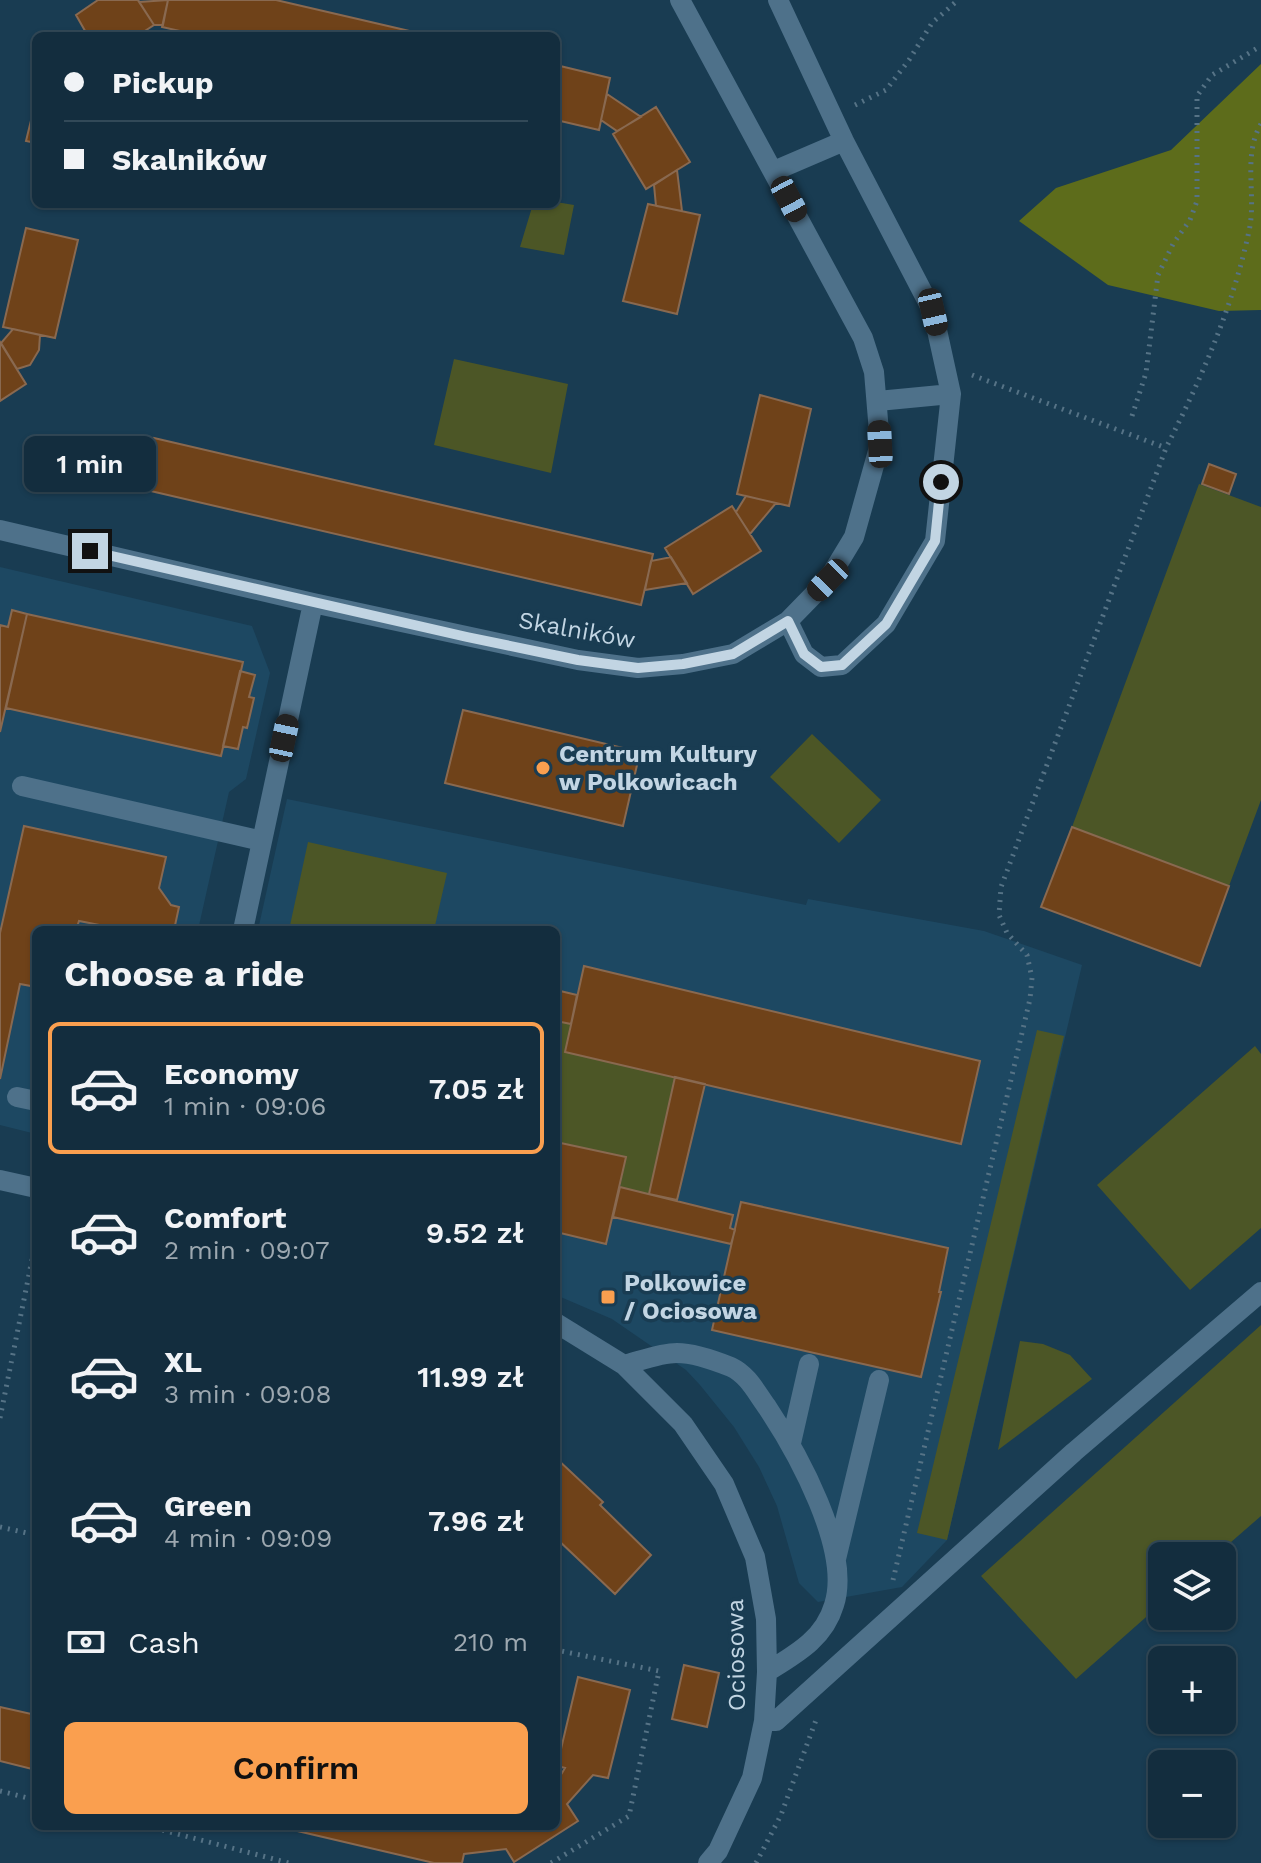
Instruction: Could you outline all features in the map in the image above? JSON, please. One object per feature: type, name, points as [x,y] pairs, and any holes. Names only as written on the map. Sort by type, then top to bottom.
[{"type":"street","name":"Skalników","points":[[0,530],[313,603],[578,660],[638,668],[683,664],[733,654],[788,621],[828,580],[854,537],[880,444],[874,372],[863,338],[680,0]]},
{"type":"street","points":[[778,0],[844,141],[933,312],[951,394],[935,541],[886,624],[842,665],[821,667],[804,654],[788,621]]},
{"type":"street","points":[[774,171],[844,141]]},
{"type":"street","points":[[878,401],[951,394]]},
{"type":"street","points":[[244,926],[313,603]]},
{"type":"street","points":[[22,786],[262,841]]},
{"type":"street","points":[[0,1180],[32,1187]]},
{"type":"street","points":[[764,1721],[776,1721],[1074,1452],[1261,1292]]},
{"type":"street","name":"Ociosowa","points":[[560,1325],[624,1365],[683,1424],[724,1484],[755,1557],[766,1619],[764,1721],[752,1778],[718,1851],[708,1863]]},
{"type":"street","points":[[624,1365],[674,1353],[733,1368],[747,1378],[791,1443],[810,1482],[836,1559]]},
{"type":"street","points":[[791,1443],[809,1364]]},
{"type":"street","points":[[767,1672],[819,1636],[836,1602],[836,1559],[879,1380]]},
{"type":"path","points":[[832,116],[886,90],[932,23],[958,0]]},
{"type":"path","points":[[1132,416],[1146,373],[1158,275],[1173,244],[1190,220],[1197,201],[1197,96],[1212,75],[1261,46]]},
{"type":"path","points":[[891,1619],[889,1596],[1032,990],[1027,955],[1007,933],[999,915],[1001,887],[1166,448],[1196,390],[1242,259],[1252,210],[1251,151],[1261,124]]},
{"type":"path","points":[[944,363],[1166,448]]},
{"type":"path","points":[[0,1418],[32,1260]]},
{"type":"path","points":[[0,1527],[32,1534]]},
{"type":"path","points":[[551,1863],[629,1816],[659,1671],[560,1651]]},
{"type":"path","points":[[756,1863],[781,1815],[817,1717]]},
{"type":"path","points":[[0,1791],[32,1799]]},
{"type":"path","points":[[162,1830],[289,1863]]},
{"type":"shaded area","points":[[0,567],[252,626],[270,673],[246,779],[229,792],[199,926],[32,926],[32,1133],[0,1125]]},
{"type":"shaded area","points":[[287,799],[806,905],[808,899],[984,931],[1082,965],[947,1540],[902,1587],[818,1602],[799,1583],[777,1506],[759,1467],[734,1427],[700,1385],[686,1370],[612,1319],[560,1297],[560,926],[259,926]]},
{"type":"green space","points":[[1261,64],[1261,310],[1219,311],[1108,285],[1019,221],[1056,188],[1171,150]]},
{"type":"green space","points":[[560,203],[574,205],[564,255],[520,247],[532,208],[560,208]]},
{"type":"green space","points":[[454,359],[568,384],[551,473],[434,445]]},
{"type":"green space","points":[[1199,484],[1261,507],[1261,800],[1229,886],[1072,827]]},
{"type":"green space","points":[[812,734],[881,800],[839,843],[770,777]]},
{"type":"green space","points":[[308,842],[447,873],[435,926],[290,926]]},
{"type":"green space","points":[[560,1022],[571,1024],[565,1052],[675,1077],[649,1194],[620,1187],[626,1157],[560,1143]]},
{"type":"green space","points":[[1037,1030],[1064,1036],[947,1540],[917,1533]]},
{"type":"green space","points":[[1255,1046],[1261,1054],[1261,1228],[1190,1290],[1097,1185]]},
{"type":"green space","points":[[1261,1325],[1261,1516],[1231,1542],[1148,1542],[1148,1615],[1076,1679],[981,1576]]},
{"type":"green space","points":[[1020,1341],[1043,1344],[1070,1355],[1092,1379],[998,1450]]},
{"type":"building","points":[[98,0],[138,0],[154,25],[143,32],[86,32],[76,15]]},
{"type":"building","points":[[168,0],[276,0],[414,32],[184,32],[162,27]]},
{"type":"building","points":[[168,0],[163,25],[154,25],[139,2]]},
{"type":"building","points":[[560,66],[610,78],[599,130],[560,121]]},
{"type":"building","points":[[607,94],[641,117],[617,131],[601,120]]},
{"type":"building","points":[[656,107],[690,162],[646,189],[613,134]]},
{"type":"building","points":[[32,116],[32,142],[26,141]]},
{"type":"building","points":[[677,170],[682,211],[656,206],[654,185]]},
{"type":"building","points":[[648,204],[700,215],[677,314],[623,301]]},
{"type":"building","points":[[26,228],[78,240],[55,338],[3,327]]},
{"type":"building","points":[[13,329],[40,335],[39,350],[30,365],[17,369],[1,343]]},
{"type":"building","points":[[0,342],[26,384],[0,401]]},
{"type":"building","points":[[760,395],[811,409],[789,506],[737,494]]},
{"type":"building","points":[[154,438],[653,554],[641,605],[142,489]]},
{"type":"building","points":[[1209,464],[1236,474],[1229,494],[1202,484]]},
{"type":"building","points":[[746,496],[776,503],[750,534],[736,512]]},
{"type":"building","points":[[732,506],[761,551],[693,594],[665,548]]},
{"type":"building","points":[[671,557],[687,583],[645,590],[651,561]]},
{"type":"building","points":[[12,610],[27,614],[0,732],[0,625],[8,627]]},
{"type":"building","points":[[27,614],[243,662],[221,756],[6,708]]},
{"type":"building","points":[[240,671],[255,675],[249,697],[254,698],[238,749],[223,746]]},
{"type":"building","name":"Centrum Kultury w Polkowicach","points":[[463,710],[640,752],[623,826],[445,783]]},
{"type":"building","points":[[24,826],[166,857],[159,888],[171,905],[179,907],[175,926],[105,926],[79,921],[77,926],[32,926],[32,986],[20,984],[0,1079],[0,933]]},
{"type":"building","points":[[1072,827],[1229,886],[1200,966],[1041,907]]},
{"type":"building","points":[[584,966],[980,1061],[961,1144],[565,1052]]},
{"type":"building","points":[[560,991],[577,995],[571,1024],[560,1022]]},
{"type":"building","points":[[675,1077],[705,1084],[677,1200],[649,1194]]},
{"type":"building","points":[[560,1143],[626,1157],[606,1244],[560,1233]]},
{"type":"building","points":[[620,1187],[733,1215],[730,1228],[735,1230],[731,1244],[613,1217]]},
{"type":"building","points":[[741,1202],[948,1248],[921,1377],[712,1330]]},
{"type":"building","points":[[560,1462],[603,1502],[600,1505],[651,1555],[615,1594],[560,1542]]},
{"type":"building","points":[[684,1665],[719,1673],[707,1727],[672,1719]]},
{"type":"building","points":[[578,1677],[630,1690],[608,1778],[593,1775],[567,1804],[578,1821],[514,1862],[506,1849],[464,1854],[462,1863],[434,1863],[293,1830],[560,1830],[560,1776],[565,1768],[560,1767],[560,1753]]},
{"type":"building","points":[[0,1707],[32,1714],[32,1769],[0,1761]]},
{"type":"place","name":"Centrum Kultury w Polkowicach","points":[[543,768]]},
{"type":"place","name":"Polkowice / Ociosowa","points":[[608,1297]]},
{"type":"route","points":[[90,551],[467,637],[578,660],[638,668],[683,664],[733,654],[788,621],[804,654],[821,667],[842,665],[886,624],[935,541],[941,482]]}]
